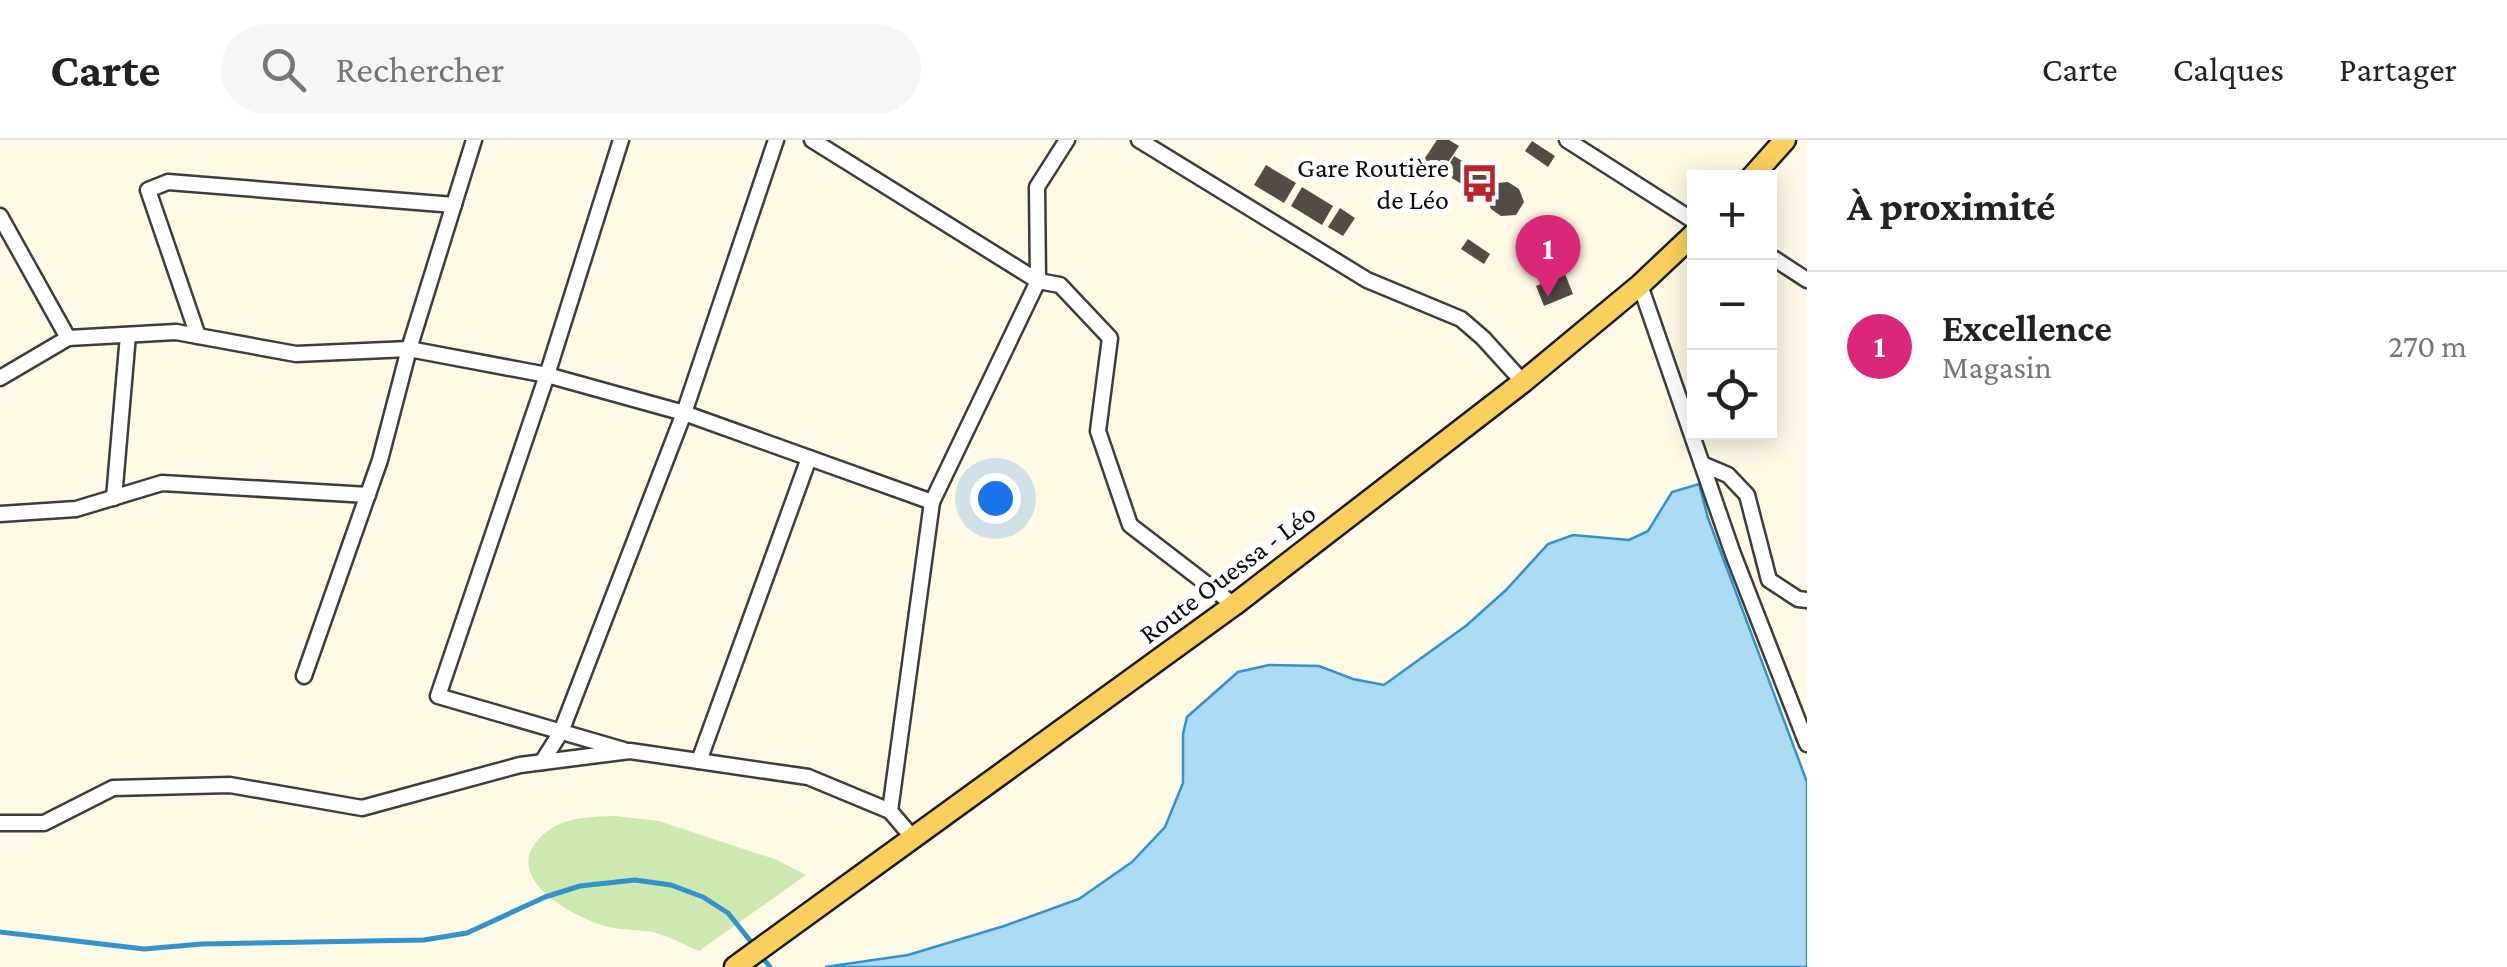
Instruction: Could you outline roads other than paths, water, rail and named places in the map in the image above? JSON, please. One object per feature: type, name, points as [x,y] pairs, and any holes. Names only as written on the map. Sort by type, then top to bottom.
[{"type":"main road","points":[[1758,170],[1786,140]]},
{"type":"main road","name":"Route Ouessa - Léo","points":[[738,965],[1234,605],[1523,382],[1687,241]]},
{"type":"street","points":[[304,676],[368,495],[474,140]]},
{"type":"street","points":[[621,140],[548,375],[438,696],[630,752],[808,777],[890,811],[913,838]]},
{"type":"street","points":[[542,762],[561,732],[684,412],[776,140]]},
{"type":"street","points":[[812,140],[1038,281],[1060,285],[1110,338],[1098,432],[1130,526],[1234,605]]},
{"type":"street","points":[[890,811],[932,502],[1038,281],[1037,188],[1067,140]]},
{"type":"street","points":[[1140,140],[1367,280],[1461,319],[1523,382]]},
{"type":"street","points":[[1567,140],[1687,217]]},
{"type":"street","points":[[198,336],[148,190],[168,182],[454,205]]},
{"type":"street","points":[[0,216],[68,338]]},
{"type":"street","points":[[1776,260],[1807,280]]},
{"type":"street","points":[[1640,285],[1807,744]]},
{"type":"street","points":[[0,378],[68,338],[176,332],[296,354],[409,349],[548,375],[684,412],[932,502]]},
{"type":"street","points":[[114,498],[128,335]]},
{"type":"street","points":[[699,761],[810,458]]},
{"type":"street","points":[[1702,464],[1728,475],[1746,495],[1769,580],[1798,599],[1807,600]]},
{"type":"street","points":[[0,514],[76,509],[162,483],[368,495]]},
{"type":"street","points":[[0,823],[44,823],[113,788],[230,785],[362,808],[520,765],[630,752]]},
{"type":"water","points":[[1699,484],[1708,518],[1807,782],[1807,967],[825,967],[908,955],[1079,899],[1132,862],[1165,827],[1183,783],[1187,717],[1238,672],[1269,665],[1319,666],[1384,685],[1467,625],[1548,544],[1573,535],[1629,540],[1648,531],[1672,492]]},
{"type":"waterway","points":[[0,932],[144,949],[202,944],[424,940],[467,933],[545,897],[580,886],[635,880],[671,885],[703,897],[728,913],[756,948]]},
{"type":"waterway","points":[[762,957],[770,967]]},
{"type":"place","name":"Gare Routière de Léo","points":[[1479,183]]},
{"type":"place","name":"Excellence","points":[[1548,297]]}]
